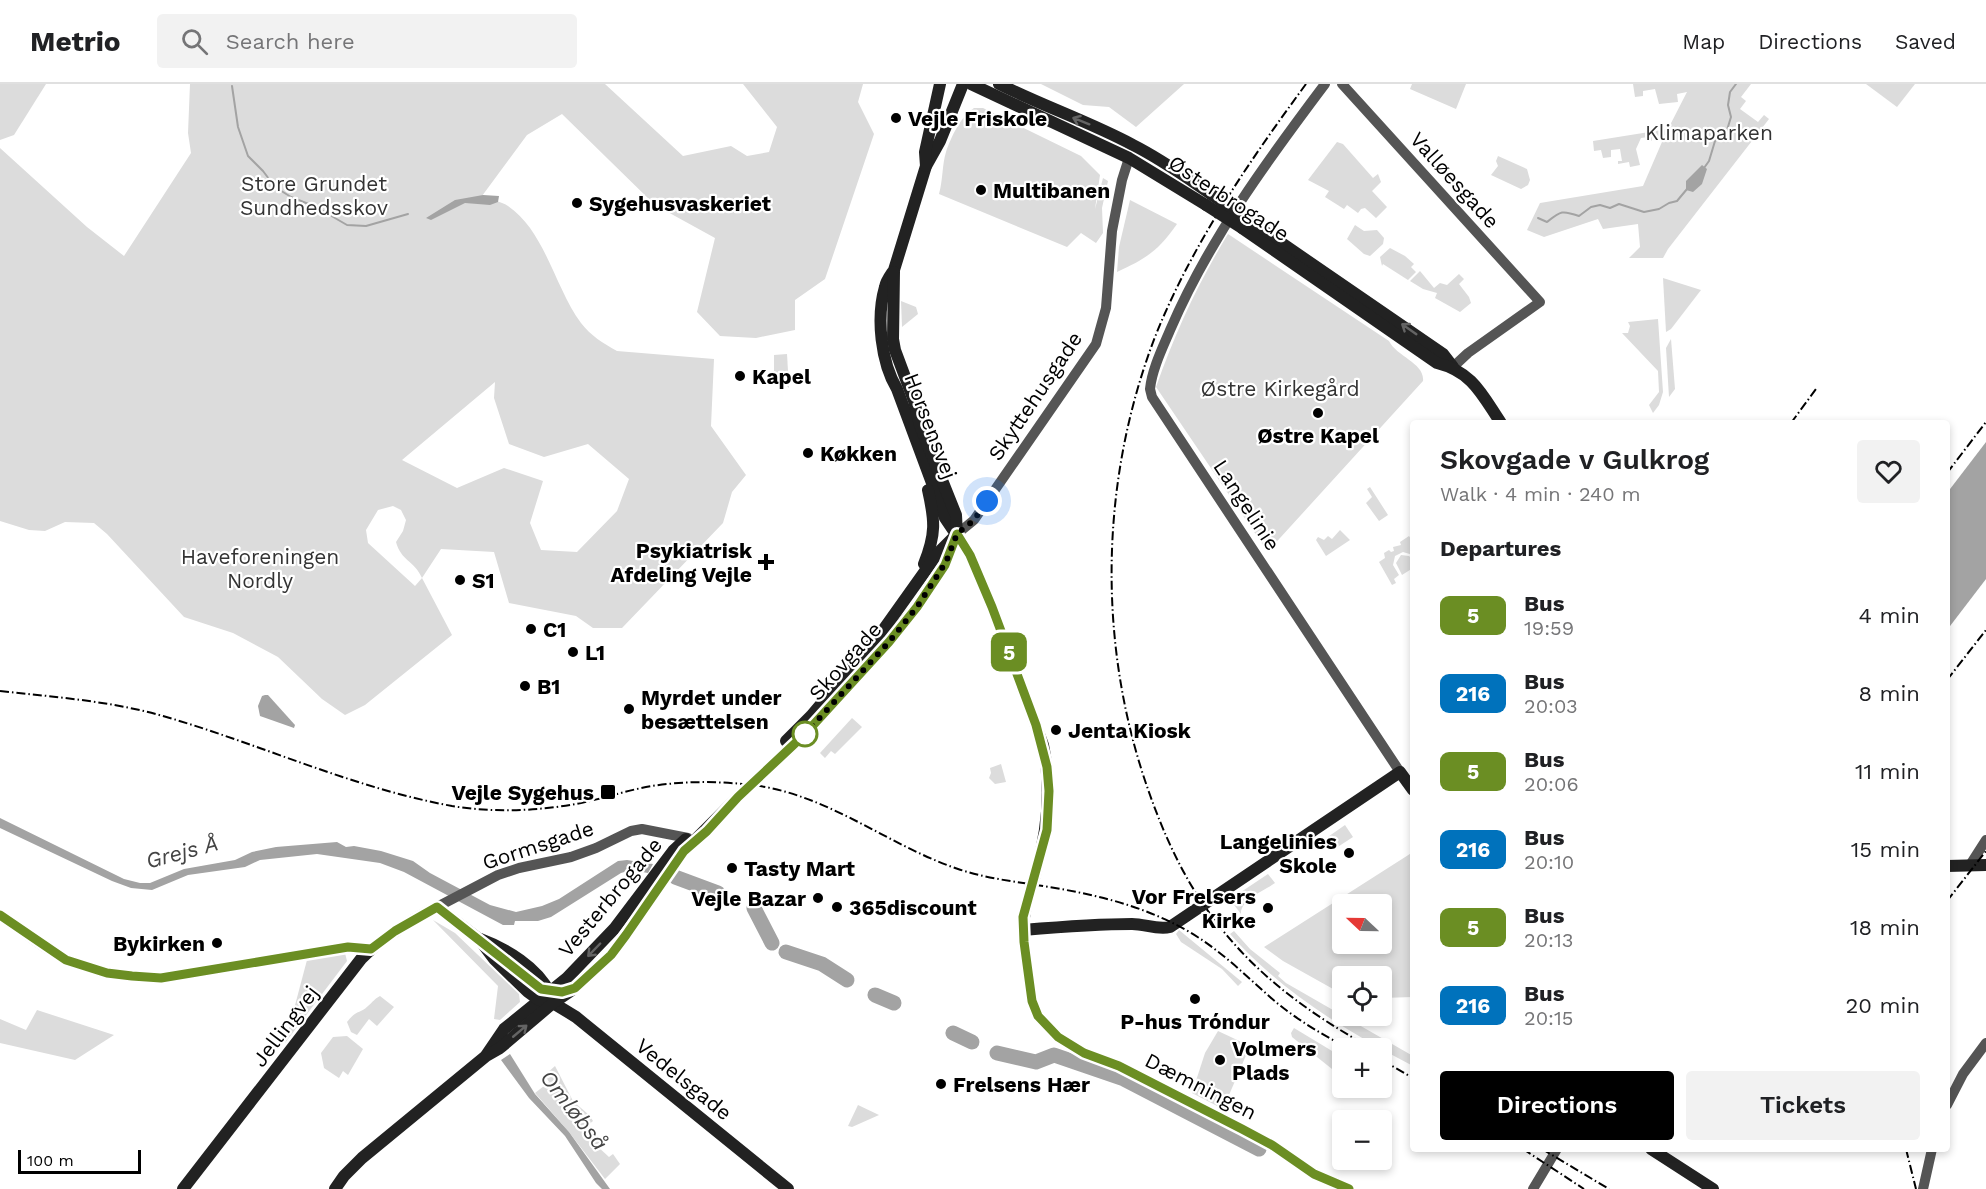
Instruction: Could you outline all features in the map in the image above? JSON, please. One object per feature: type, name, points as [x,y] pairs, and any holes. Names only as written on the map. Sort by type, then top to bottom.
[{"type":"main road","name":"Horsensvej","points":[[926,166],[925,152],[940,84]]},
{"type":"main road","name":"Horsensvej","points":[[957,534],[945,518],[897,389],[891,379],[882,340],[882,304],[885,285],[894,270],[926,166],[940,141],[963,84]]},
{"type":"main road","name":"Østerbrogade","points":[[970,84],[1129,158],[1209,199]]},
{"type":"main road","name":"Østerbrogade","points":[[999,84],[1099,128],[1160,160],[1209,199],[1437,363],[1453,367],[1468,377],[1499,420]]},
{"type":"main road","name":"Horsensvej","points":[[894,270],[893,339],[895,350],[914,401],[920,425],[956,515],[957,534]]},
{"type":"main road","name":"Skovgade","points":[[891,379],[893,391],[921,467],[933,511],[933,542],[910,592]]},
{"type":"main road","name":"Skovgade","points":[[688,843],[747,778],[811,716],[881,633],[938,553],[957,534]]},
{"type":"main road","name":"Skovgade","points":[[688,843],[805,734],[889,642],[917,607],[945,565],[957,534]]},
{"type":"main road","points":[[957,534],[970,555],[992,607],[1036,725],[1047,767],[1049,791],[1047,830],[1024,911],[1023,930],[1131,924],[1164,928],[1178,921],[1400,772]]},
{"type":"main road","name":"Langelinie","points":[[1400,772],[1410,786]]},
{"type":"main road","name":"Vesterbrogade","points":[[547,998],[572,990],[616,948],[688,843]]},
{"type":"main road","name":"Vesterbrogade","points":[[335,1189],[362,1158],[486,1056],[500,1048],[616,927],[673,851],[688,843]]},
{"type":"main road","points":[[1950,866],[1986,865]]},
{"type":"main road","name":"Vedelsgade","points":[[442,904],[479,939],[494,959],[528,992],[547,998],[579,1020],[788,1189]]},
{"type":"main road","name":"Jellingvej","points":[[183,1189],[351,970],[371,949],[395,931],[442,904]]},
{"type":"main road","name":"Vedelsgade","points":[[479,939],[498,946],[542,979],[547,998]]},
{"type":"main road","points":[[1657,1152],[1713,1189]]},
{"type":"street","name":"Langelinie","points":[[1325,84],[1267,161],[1198,272],[1178,311],[1150,385],[1151,394],[1400,772]]},
{"type":"street","name":"Valløesgade","points":[[1342,84],[1540,302],[1472,350],[1453,367]]},
{"type":"street","name":"Skyttehusgade","points":[[957,534],[977,516],[1096,344],[1106,308],[1113,231],[1122,180],[1129,158]]},
{"type":"street","name":"Gormsgade","points":[[442,904],[498,875],[519,868],[572,857],[631,831],[642,829],[688,843]]},
{"type":"street","points":[[1970,865],[1986,840]]},
{"type":"street","points":[[0,915],[66,960],[107,973],[132,976],[161,978],[348,947],[371,949]]},
{"type":"street","name":"Dæmningen","points":[[1023,930],[1032,1001],[1038,1016],[1058,1037],[1084,1053],[1119,1066],[1272,1145],[1314,1174],[1349,1189]]},
{"type":"street","points":[[1950,1099],[1963,1074],[1986,1043]]},
{"type":"street","points":[[1533,1189],[1555,1152]]},
{"type":"street","points":[[1923,1189],[1931,1152]]},
{"type":"street","points":[[1929,1162],[1929,1189]]},
{"type":"green space","points":[[0,84],[46,84],[14,135],[0,140]]},
{"type":"green space","name":"Store Grundet Sundhedsskov","points":[[190,84],[605,84],[683,156],[731,146],[747,156],[769,152],[777,127],[743,84],[863,84],[858,102],[874,134],[825,279],[795,300],[795,330],[756,338],[720,336],[697,312],[715,238],[655,205],[562,114],[527,135],[482,196],[505,204],[521,217],[541,245],[581,323],[602,342],[617,351],[714,359],[711,426],[746,475],[732,492],[723,523],[622,628],[593,628],[576,616],[509,603],[494,552],[441,549],[422,578],[452,635],[365,705],[345,715],[322,699],[278,657],[233,633],[184,617],[94,523],[65,522],[45,531],[29,530],[0,521],[0,148],[87,227],[124,256],[191,153],[188,133]],"holes":[[[495,382],[494,398],[509,444],[544,457],[588,444],[629,479],[617,511],[577,552],[541,550],[530,523],[543,481],[504,468],[457,488],[402,460]],[[393,506],[401,510],[406,520],[403,531],[396,542],[401,553],[422,578],[415,586],[368,543],[366,530],[378,510]]]},
{"type":"green space","points":[[1041,84],[1184,84],[1136,127],[1109,107],[1083,105]]},
{"type":"green space","points":[[1412,84],[1466,84],[1456,109],[1410,89]]},
{"type":"green space","name":"Klimaparken","points":[[1633,84],[1751,84],[1741,97],[1746,101],[1740,109],[1758,122],[1764,115],[1769,119],[1663,258],[1629,258],[1640,247],[1638,224],[1603,229],[1598,219],[1544,237],[1527,230],[1540,203],[1643,186],[1665,135],[1652,137],[1652,141],[1648,137],[1641,138],[1636,149],[1640,165],[1630,167],[1629,162],[1618,164],[1618,161],[1622,161],[1620,149],[1611,150],[1611,157],[1603,158],[1601,150],[1594,151],[1593,141],[1668,129],[1687,92],[1677,94],[1678,102],[1659,104],[1655,89],[1643,91],[1643,96],[1635,97]]},
{"type":"green space","points":[[1866,84],[1915,84],[1897,107]]},
{"type":"green space","points":[[974,108],[983,108],[1081,156],[1100,175],[1095,209],[1103,178],[1108,181],[1102,208],[1103,233],[1096,243],[1081,233],[1067,247],[939,194],[948,146],[961,121]]},
{"type":"green space","points":[[1337,142],[1343,144],[1373,178],[1378,174],[1381,182],[1372,191],[1387,207],[1376,218],[1365,208],[1358,213],[1347,205],[1344,209],[1325,197],[1329,191],[1308,180]]},
{"type":"green space","points":[[1498,156],[1527,169],[1530,180],[1528,185],[1521,189],[1491,175],[1498,166],[1496,161]]},
{"type":"green space","points":[[1130,200],[1177,224],[1151,253],[1117,272],[1119,247]]},
{"type":"green space","points":[[1355,225],[1364,231],[1377,230],[1384,238],[1383,244],[1370,256],[1364,254],[1347,239]]},
{"type":"green space","name":"Østre Kirkegård","points":[[1228,234],[1389,341],[1420,369],[1423,381],[1270,549],[1265,548],[1156,387],[1188,309]]},
{"type":"green space","points":[[1390,248],[1414,264],[1411,267],[1416,272],[1408,280],[1383,264],[1382,266],[1380,257]]},
{"type":"green space","points":[[1420,271],[1434,288],[1440,283],[1447,285],[1459,274],[1464,279],[1459,284],[1471,303],[1460,312],[1435,298],[1437,293],[1423,289],[1410,281]]},
{"type":"green space","points":[[1663,278],[1701,290],[1671,329],[1666,332]]},
{"type":"green space","points":[[901,301],[916,307],[918,314],[902,327]]},
{"type":"green space","points":[[1658,319],[1663,392],[1659,405],[1653,413],[1649,405],[1659,392],[1658,371],[1622,333],[1628,333],[1630,326],[1628,322]]},
{"type":"green space","points":[[1671,339],[1675,389],[1669,397],[1666,348]]},
{"type":"green space","points":[[787,354],[789,388],[774,374],[774,355]]},
{"type":"green space","points":[[1370,487],[1388,515],[1379,521],[1366,503],[1372,497],[1367,489]]},
{"type":"green space","points":[[1340,530],[1350,540],[1326,556],[1316,540],[1318,537],[1324,540],[1328,536],[1332,539]]},
{"type":"green space","points":[[1409,536],[1410,554],[1403,552],[1395,556],[1393,565],[1399,575],[1394,579],[1396,583],[1392,585],[1379,562],[1385,558],[1384,553],[1389,550],[1394,551],[1393,547],[1401,545],[1400,542]]},
{"type":"green space","points":[[1401,555],[1409,556],[1410,570],[1402,575],[1396,563]]},
{"type":"green space","points":[[852,718],[862,727],[835,754],[831,751],[825,758],[820,753]]},
{"type":"green space","points":[[1001,764],[1006,782],[995,784],[989,778],[990,768]]},
{"type":"green space","points":[[1345,825],[1353,837],[1333,850],[1325,839]]},
{"type":"green space","points":[[1410,854],[1410,997],[1392,998],[1392,966],[1332,966],[1332,988],[1283,961],[1264,947],[1332,904],[1332,954],[1392,954],[1392,894],[1347,894]]},
{"type":"green space","points":[[1268,874],[1275,883],[1248,900],[1241,914],[1231,901],[1232,898]]},
{"type":"green space","points":[[433,920],[455,933],[519,994],[520,1002],[500,1020],[494,1019],[498,986]]},
{"type":"green space","points":[[1179,930],[1242,982],[1238,986],[1222,969],[1181,942],[1176,934]]},
{"type":"green space","points":[[1234,931],[1250,949],[1280,973],[1278,976],[1286,983],[1332,1009],[1332,1019],[1293,992],[1250,955],[1230,934]]},
{"type":"green space","points":[[345,953],[347,961],[285,1043],[307,960]]},
{"type":"green space","points":[[380,996],[394,1007],[377,1026],[369,1019],[357,1035],[351,1032],[347,1022]]},
{"type":"green space","points":[[37,1010],[114,1035],[75,1060],[0,1043],[0,1019],[26,1030]]},
{"type":"green space","points":[[1342,1026],[1361,1026],[1382,1038],[1361,1038]]},
{"type":"green space","points":[[1294,1028],[1332,1051],[1332,1069],[1292,1037],[1291,1033]]},
{"type":"green space","name":"Volmers Plads","points":[[1218,1031],[1250,1046],[1223,1109],[1192,1093],[1205,1053]]},
{"type":"green space","points":[[347,1036],[363,1049],[348,1075],[343,1071],[339,1078],[324,1068],[321,1053],[333,1037]]},
{"type":"green space","points":[[1392,1044],[1410,1054],[1410,1064],[1392,1055]]},
{"type":"green space","points":[[555,1066],[573,1101],[593,1121],[588,1125],[590,1131],[595,1129],[600,1142],[597,1146],[609,1157],[613,1154],[620,1164],[605,1179],[535,1093],[549,1082],[545,1075]]},
{"type":"green space","points":[[858,1105],[879,1115],[852,1127],[848,1126]]},
{"type":"shaded area","points":[[1702,165],[1707,169],[1702,184],[1693,192],[1686,190],[1686,181]]},
{"type":"shaded area","points":[[483,195],[499,196],[498,202],[490,205],[465,203],[431,220],[426,218],[455,200]]},
{"type":"shaded area","points":[[1986,442],[1986,579],[1950,626],[1950,489]]},
{"type":"shaded area","points":[[268,695],[295,725],[294,728],[260,716],[258,706],[262,696]]},
{"type":"shaded area","points":[[0,818],[124,879],[140,883],[150,883],[184,869],[235,860],[252,852],[276,847],[337,842],[346,847],[354,846],[381,851],[413,861],[430,873],[490,905],[516,912],[559,899],[618,861],[653,864],[648,873],[631,870],[621,873],[551,917],[538,921],[515,921],[514,925],[503,925],[404,872],[380,863],[317,854],[260,860],[245,867],[188,875],[152,890],[131,888],[0,828]]},
{"type":"shaded area","points":[[510,1054],[535,1094],[569,1132],[610,1189],[602,1189],[596,1183],[565,1136],[529,1098],[501,1060]]},
{"type":"waterway","points":[[1704,168],[1709,161],[1715,141],[1727,130],[1731,117],[1728,105],[1730,92],[1736,84]]},
{"type":"waterway","points":[[232,86],[238,127],[248,156],[275,187],[347,225],[366,226],[408,214]]},
{"type":"waterway","points":[[1538,218],[1547,222],[1562,213],[1579,216],[1591,207],[1600,205],[1610,208],[1619,204],[1644,212],[1659,209],[1677,201],[1687,189]]},
{"type":"waterway","points":[[675,877],[718,893]]},
{"type":"waterway","points":[[754,908],[772,943]]},
{"type":"waterway","points":[[786,952],[822,964],[847,980]]},
{"type":"waterway","points":[[875,995],[894,1003]]},
{"type":"waterway","points":[[953,1033],[972,1042]]},
{"type":"waterway","points":[[997,1053],[1036,1062],[1054,1055],[1124,1079],[1259,1149]]},
{"type":"railway","points":[[1306,84],[1222,206],[1169,303],[1155,337],[1137,393],[1123,449],[1115,507],[1112,566],[1114,624],[1121,682],[1133,739],[1150,795],[1178,862],[1196,893],[1233,943],[1268,978],[1307,1008],[1354,1038]]},
{"type":"railway","points":[[1793,420],[1816,389]]},
{"type":"railway","points":[[1950,469],[1986,422]]},
{"type":"railway","points":[[1950,676],[1986,630]]},
{"type":"railway","points":[[0,691],[82,700],[163,716],[343,777],[452,806],[500,810],[549,808],[652,786],[689,782],[752,785],[780,790],[832,809],[932,859],[958,869],[992,878],[1103,898],[1153,914],[1186,930],[1209,945],[1279,1005],[1332,1039]]},
{"type":"railway","points":[[1950,897],[1986,851]]},
{"type":"railway","points":[[1392,1066],[1410,1076]]},
{"type":"railway","points":[[1528,1152],[1584,1189]]},
{"type":"railway","points":[[1547,1152],[1609,1189]]},
{"type":"railway","points":[[1907,1152],[1916,1189]]},
{"type":"bus line","name":"5","points":[[0,915],[66,960],[107,973],[161,978],[348,947],[371,949],[395,931],[437,907],[541,989],[549,992],[572,990],[611,955],[684,851],[805,734],[889,642],[917,607],[945,565],[957,534],[970,555],[992,607],[1036,725],[1047,767],[1049,791],[1047,830],[1023,917],[1032,1001],[1038,1016],[1051,1031],[1073,1047],[1119,1066],[1242,1129],[1282,1151],[1314,1174],[1349,1189]]},
{"type":"place","name":"Vejle Friskole","points":[[896,118]]},
{"type":"place","name":"Multibanen","points":[[981,190]]},
{"type":"place","name":"Sygehusvaskeriet","points":[[577,203]]},
{"type":"place","name":"Kapel","points":[[740,376]]},
{"type":"place","name":"Østre Kapel","points":[[1318,413]]},
{"type":"place","name":"Køkken","points":[[808,453]]},
{"type":"place","name":"Psykiatrisk Afdeling Vejle","points":[[766,562]]},
{"type":"place","name":"S1","points":[[460,580]]},
{"type":"place","name":"C1","points":[[531,629]]},
{"type":"place","name":"L1","points":[[573,652]]},
{"type":"place","name":"B1","points":[[525,686]]},
{"type":"place","name":"Myrdet under besættelsen","points":[[629,709]]},
{"type":"place","name":"Jenta Kiosk","points":[[1056,730]]},
{"type":"place","name":"Vejle Sygehus","points":[[608,792]]},
{"type":"place","name":"Langelinies Skole","points":[[1349,853]]},
{"type":"place","name":"Tasty Mart","points":[[732,868]]},
{"type":"place","name":"Vejle Bazar","points":[[818,898]]},
{"type":"place","name":"365discount","points":[[837,907]]},
{"type":"place","name":"Vor Frelsers Kirke","points":[[1268,908]]},
{"type":"place","name":"Bykirken","points":[[217,943]]},
{"type":"place","name":"P-hus Tróndur","points":[[1195,999]]},
{"type":"place","name":"Volmers Plads","points":[[1220,1060]]},
{"type":"place","name":"Frelsens Hær","points":[[941,1084]]},
{"type":"route","points":[[805,734],[889,642],[917,607],[946,562],[957,534],[974,520],[987,501]]},
{"type":"park label","name":"Haveforeningen Nordly","points":[[260,568]]},
{"type":"water label","name":"Grejs Å","points":[[182,852]]},
{"type":"water label","name":"Omløbså","points":[[574,1110]]}]
